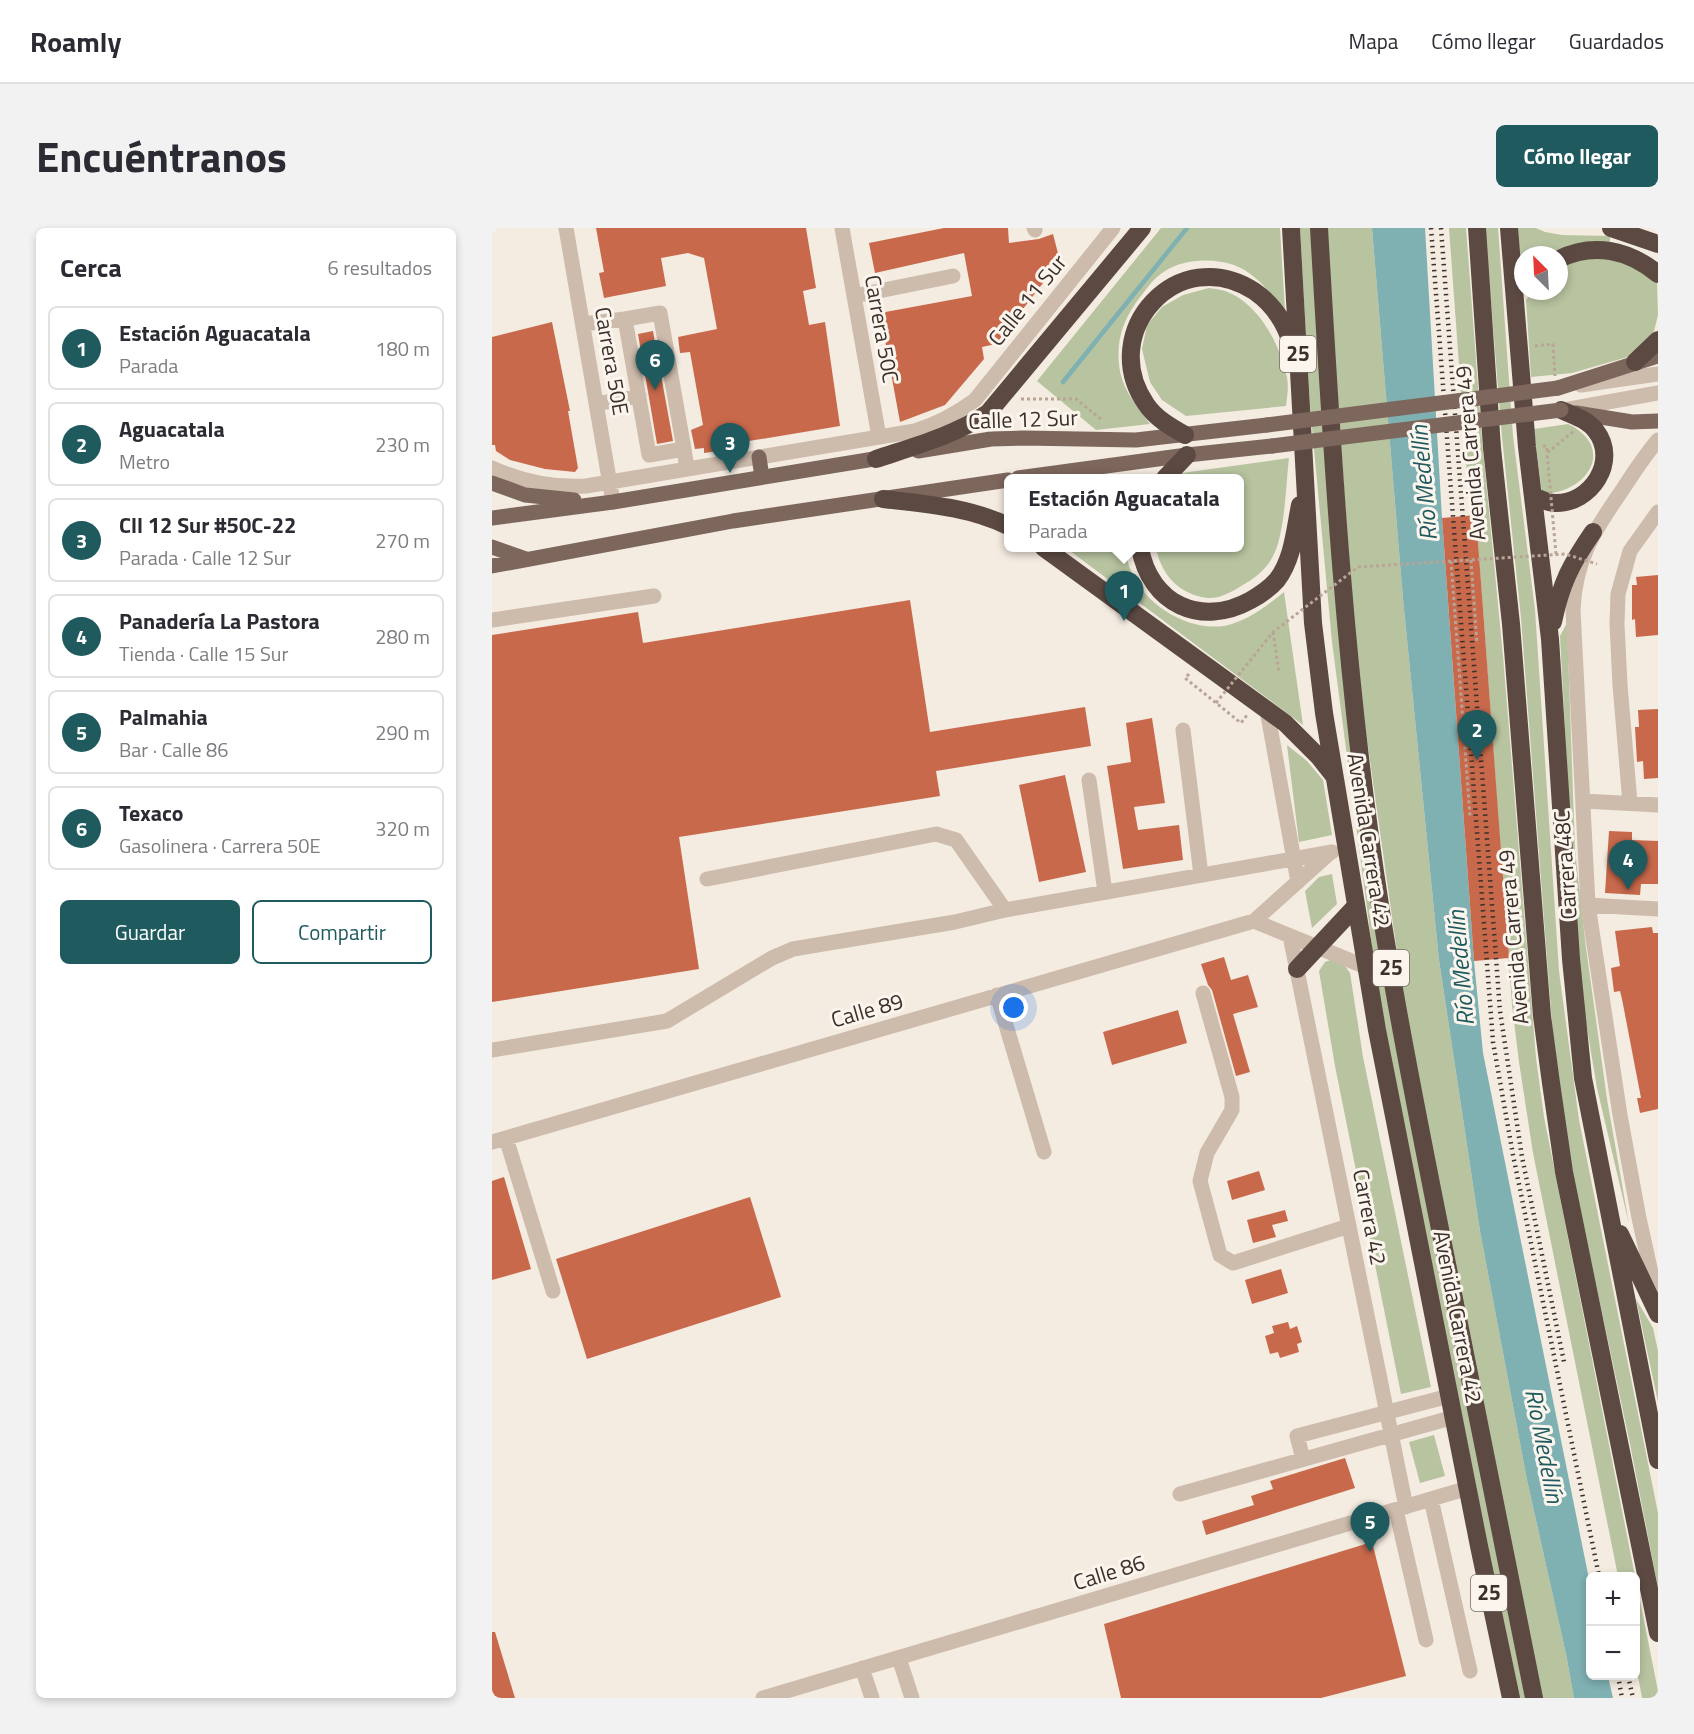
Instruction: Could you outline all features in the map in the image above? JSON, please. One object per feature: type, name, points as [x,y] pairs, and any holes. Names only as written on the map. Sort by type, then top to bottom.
[{"type":"highway","points":[[876,459],[940,438],[988,413],[1142,228]]},
{"type":"highway","name":"Avenida Carrera 42","points":[[1291,228],[1317,662],[1335,776],[1339,851],[1356,906],[1449,1396],[1511,1698]]},
{"type":"highway","name":"Avenida Carrera 42","points":[[1318,228],[1335,500],[1345,613],[1362,777],[1380,905],[1401,1030],[1470,1388],[1534,1698]]},
{"type":"highway","name":"Avenida Carrera 49","points":[[1477,228],[1492,448],[1512,635],[1542,1016],[1564,1172],[1658,1633]]},
{"type":"highway","points":[[1509,228],[1514,260]]},
{"type":"highway","points":[[1615,229],[1658,235]]},
{"type":"highway","points":[[1615,229],[1658,244]]},
{"type":"highway","points":[[1568,256],[1592,251],[1619,252],[1646,264],[1658,274]]},
{"type":"highway","points":[[1185,435],[1166,423],[1147,406],[1136,388],[1130,369],[1131,344],[1138,320],[1156,298],[1173,285],[1194,277],[1215,276],[1241,283],[1264,298],[1279,316],[1290,341],[1299,377]]},
{"type":"highway","points":[[1519,300],[1533,496],[1550,639],[1565,883],[1577,1024],[1590,1119],[1658,1460]]},
{"type":"highway","points":[[1635,362],[1658,340]]},
{"type":"highway","points":[[1533,496],[1555,503],[1572,500],[1591,488],[1602,469],[1605,458],[1604,447],[1596,431],[1584,421],[1561,410]]},
{"type":"highway","points":[[1169,474],[1187,455]]},
{"type":"highway","points":[[1141,552],[1142,563],[1155,586],[1171,602],[1196,612],[1218,612],[1239,607],[1276,581],[1287,563],[1305,480]]},
{"type":"highway","points":[[883,499],[956,508],[1004,524]]},
{"type":"highway","points":[[1550,639],[1558,598],[1566,574],[1593,532]]},
{"type":"highway","points":[[1050,552],[1267,710],[1302,739],[1335,776]]},
{"type":"highway","points":[[1297,969],[1356,906]]},
{"type":"highway","points":[[1608,1209],[1658,1314]]},
{"type":"main road","name":"Calle 12 Sur","points":[[492,518],[613,502],[991,440],[1023,438],[1136,440],[1268,425],[1556,383],[1658,356]]},
{"type":"main road","points":[[1047,474],[1561,410],[1632,422],[1658,421]]},
{"type":"main road","points":[[759,457],[762,477]]},
{"type":"main road","points":[[492,566],[733,521],[1004,481]]},
{"type":"main road","points":[[492,483],[533,496],[613,502]]},
{"type":"main road","points":[[492,547],[529,560]]},
{"type":"street","name":"Carrera 50E","points":[[566,228],[613,502]]},
{"type":"street","name":"Carrera 50C","points":[[842,228],[879,437]]},
{"type":"street","name":"Calle 11 Sur","points":[[975,400],[1113,228]]},
{"type":"street","points":[[854,296],[953,276]]},
{"type":"street","points":[[583,324],[660,313],[687,469]]},
{"type":"street","points":[[625,319],[649,455],[684,449]]},
{"type":"street","name":"Calle 12 Sur","points":[[1556,383],[1658,374]]},
{"type":"street","points":[[1561,410],[1658,393]]},
{"type":"street","points":[[596,404],[639,396]]},
{"type":"street","name":"Calle 12 Sur","points":[[492,468],[553,486],[571,487],[609,482],[915,431],[947,419],[975,400]]},
{"type":"street","name":"Carrera 48C","points":[[1658,440],[1593,532],[1580,560],[1574,589],[1573,610],[1588,905],[1620,1115],[1658,1305]]},
{"type":"street","points":[[1630,803],[1619,675],[1618,594],[1630,551],[1658,512]]},
{"type":"street","points":[[492,620],[654,596]]},
{"type":"street","points":[[1267,710],[1298,882]]},
{"type":"street","points":[[1183,730],[1201,875]]},
{"type":"street","points":[[1089,780],[1105,892]]},
{"type":"street","points":[[1583,801],[1658,805]]},
{"type":"street","points":[[707,879],[936,834],[956,840],[1005,910]]},
{"type":"street","points":[[492,1050],[667,1021],[772,958],[793,949],[956,922],[1005,910],[1339,851]]},
{"type":"street","name":"Calle 89","points":[[499,1140],[1254,921],[1298,882],[1339,851]]},
{"type":"street","points":[[1588,905],[1658,909]]},
{"type":"street","points":[[1254,921],[1366,967]]},
{"type":"street","name":"Carrera 42","points":[[1290,936],[1387,1413],[1401,1508],[1426,1640]]},
{"type":"street","points":[[1203,993],[1232,1096],[1232,1110],[1207,1154],[1200,1181],[1220,1255],[1233,1263],[1349,1226]]},
{"type":"street","points":[[997,996],[1044,1152]]},
{"type":"street","points":[[499,1140],[553,1292]]},
{"type":"street","points":[[1303,1459],[1297,1436],[1449,1396]]},
{"type":"street","points":[[1180,1494],[1454,1417]]},
{"type":"street","name":"Calle 86","points":[[763,1698],[1468,1488]]},
{"type":"street","points":[[1431,1499],[1470,1671]]},
{"type":"street","points":[[899,1658],[912,1698]]},
{"type":"street","points":[[862,1668],[872,1696]]},
{"type":"path","points":[[1535,346],[1553,344],[1556,383]]},
{"type":"path","points":[[1016,399],[1076,399],[1102,420]]},
{"type":"path","points":[[1547,453],[1575,430]]},
{"type":"path","points":[[1542,446],[1546,446],[1547,453],[1557,554]]},
{"type":"path","points":[[1216,703],[1272,632],[1358,567],[1557,554],[1565,554],[1597,564]]},
{"type":"path","points":[[1471,560],[1478,644]]},
{"type":"path","points":[[1451,561],[1470,816],[1457,646]]},
{"type":"path","points":[[1272,632],[1279,673]]},
{"type":"path","points":[[1185,678],[1241,723]]},
{"type":"green space","points":[[1161,228],[1280,228],[1285,311],[1256,279],[1234,265],[1214,261],[1193,261],[1164,272],[1150,284],[1130,311],[1120,336],[1118,354],[1123,381],[1130,396],[1150,424],[1096,430],[1037,381]]},
{"type":"green space","points":[[1300,228],[1311,228],[1357,795],[1381,968],[1525,1698],[1519,1698],[1495,1592],[1475,1480],[1396,1089],[1375,969],[1332,642],[1310,406]]},
{"type":"green space","points":[[1326,228],[1372,228],[1403,599],[1439,960],[1480,1231],[1527,1480],[1574,1698],[1542,1698],[1415,1080],[1356,661]]},
{"type":"green space","points":[[1449,228],[1466,228],[1536,1058],[1544,1117],[1634,1572],[1617,1572],[1533,1153],[1512,1005],[1476,515],[1470,515]]},
{"type":"green space","points":[[1485,228],[1498,228],[1513,436],[1535,610],[1559,971],[1579,1120],[1658,1513],[1658,1588],[1570,1162],[1553,1037],[1521,618],[1502,437]]},
{"type":"green space","points":[[1517,228],[1536,228],[1562,235],[1610,236],[1610,242],[1568,247],[1519,246]]},
{"type":"green space","points":[[1618,257],[1657,282],[1658,315],[1654,331],[1638,354],[1572,373],[1531,377],[1526,300],[1568,300],[1568,264],[1590,258]]},
{"type":"green space","points":[[1209,288],[1232,294],[1242,300],[1261,319],[1275,341],[1284,366],[1288,388],[1286,406],[1186,416],[1162,400],[1150,382],[1142,349],[1147,325],[1162,307],[1183,295]]},
{"type":"green space","points":[[1568,424],[1583,434],[1591,444],[1593,456],[1591,467],[1573,486],[1559,492],[1542,494],[1534,429]]},
{"type":"green space","points":[[1289,458],[1281,533],[1274,554],[1262,571],[1223,596],[1208,598],[1188,593],[1180,588],[1167,574],[1157,552],[1244,552],[1244,474],[1182,473]]},
{"type":"green space","points":[[1071,552],[1127,552],[1129,565],[1146,594],[1174,616],[1190,623],[1207,626],[1232,624],[1263,608],[1284,592],[1303,725]]},
{"type":"green space","points":[[1567,623],[1575,850],[1607,1099],[1629,1224],[1597,1088],[1578,974],[1560,636]]},
{"type":"green space","points":[[1287,745],[1307,761],[1323,780],[1332,835],[1299,842]]},
{"type":"green space","points":[[1332,874],[1337,904],[1312,928],[1305,891],[1319,877]]},
{"type":"green space","points":[[1333,959],[1343,963],[1350,973],[1363,1057],[1431,1387],[1401,1394],[1335,1066],[1319,971],[1325,962]]},
{"type":"green space","points":[[1636,1299],[1653,1328],[1658,1351],[1658,1402]]},
{"type":"green space","points":[[1434,1435],[1445,1476],[1420,1483],[1409,1442]]},
{"type":"green space","points":[[1640,1600],[1658,1691],[1658,1698],[1642,1698],[1639,1680]]},
{"type":"water","name":"Río Medellín","points":[[1372,228],[1425,228],[1442,518],[1474,961],[1483,1053],[1588,1572],[1586,1680],[1609,1680],[1613,1698],[1574,1698],[1527,1480],[1480,1231],[1439,960],[1403,599]]},
{"type":"building","points":[[596,228],[806,228],[816,288],[803,291],[809,325],[825,322],[840,426],[731,444],[732,449],[704,453],[704,448],[695,449],[691,430],[703,425],[690,352],[680,353],[678,337],[717,329],[704,258],[688,253],[661,258],[666,286],[604,298],[599,273],[604,272]]},
{"type":"building","points":[[944,228],[1008,228],[1009,243],[1039,239],[1053,234],[1060,261],[996,344],[982,347],[984,359],[945,405],[900,422],[880,313],[972,296],[964,253],[875,273],[869,243]]},
{"type":"building","points":[[552,322],[570,411],[568,411],[578,468],[575,472],[545,469],[510,460],[496,451],[495,445],[492,445],[492,337]]},
{"type":"building","points":[[653,331],[673,441],[657,444],[638,334]]},
{"type":"building","points":[[1476,515],[1509,958],[1474,961],[1442,518]]},
{"type":"building","points":[[1658,575],[1658,635],[1636,637],[1635,619],[1632,620],[1632,585],[1637,585],[1636,577]]},
{"type":"building","points":[[910,600],[930,732],[1085,707],[1091,746],[936,771],[940,796],[679,837],[699,969],[492,1002],[492,635],[638,612],[643,643]]},
{"type":"building","points":[[1658,709],[1658,778],[1644,779],[1643,761],[1637,762],[1635,727],[1639,727],[1638,710]]},
{"type":"building","points":[[1152,718],[1165,803],[1134,807],[1138,830],[1179,825],[1183,860],[1123,869],[1107,766],[1131,762],[1126,723]]},
{"type":"building","points":[[1065,775],[1086,872],[1039,882],[1019,785]]},
{"type":"building","points":[[1609,831],[1632,832],[1632,840],[1658,841],[1658,884],[1641,884],[1640,895],[1605,893]]},
{"type":"building","points":[[1652,927],[1653,933],[1658,933],[1658,1109],[1640,1113],[1637,1098],[1641,1098],[1622,999],[1620,991],[1614,992],[1611,968],[1620,966],[1615,931]]},
{"type":"building","points":[[1224,957],[1231,980],[1248,975],[1258,1007],[1233,1014],[1250,1072],[1236,1076],[1212,990],[1201,964]]},
{"type":"building","points":[[1178,1010],[1187,1043],[1112,1065],[1103,1032]]},
{"type":"building","points":[[1259,1171],[1265,1190],[1232,1200],[1227,1181]]},
{"type":"building","points":[[504,1177],[531,1269],[492,1280],[492,1181]]},
{"type":"building","points":[[750,1197],[781,1297],[587,1359],[556,1259]]},
{"type":"building","points":[[1285,1210],[1288,1221],[1272,1225],[1276,1237],[1253,1243],[1247,1220]]},
{"type":"building","points":[[1281,1269],[1288,1293],[1252,1304],[1245,1280]]},
{"type":"building","points":[[1288,1322],[1290,1329],[1297,1326],[1302,1342],[1297,1344],[1299,1352],[1280,1358],[1278,1352],[1270,1354],[1265,1336],[1274,1333],[1272,1326]]},
{"type":"building","points":[[1345,1458],[1355,1488],[1206,1535],[1202,1521],[1254,1505],[1251,1496],[1273,1489],[1270,1481]]},
{"type":"building","points":[[1372,1542],[1406,1676],[1321,1698],[1121,1698],[1104,1624]]},
{"type":"building","points":[[492,1632],[495,1632],[515,1698],[492,1698]]},
{"type":"waterway","points":[[1063,382],[1187,228]]},
{"type":"railway","points":[[1431,228],[1493,1042],[1513,1155],[1598,1572]]},
{"type":"railway","points":[[1441,228],[1500,1011],[1522,1157],[1564,1362]]},
{"type":"railway","points":[[1619,1680],[1622,1698]]},
{"type":"railway","points":[[1629,1680],[1633,1698]]},
{"type":"place","name":"Texaco","points":[[655,390]]},
{"type":"place","name":"Cll 12 Sur #50C-22","points":[[730,473]]},
{"type":"place","name":"Estación Aguacatala","points":[[1124,621]]},
{"type":"place","name":"Aguacatala","points":[[1477,760]]},
{"type":"place","name":"Panadería La Pastora","points":[[1628,890]]},
{"type":"place","name":"Palmahia","points":[[1370,1552]]}]
